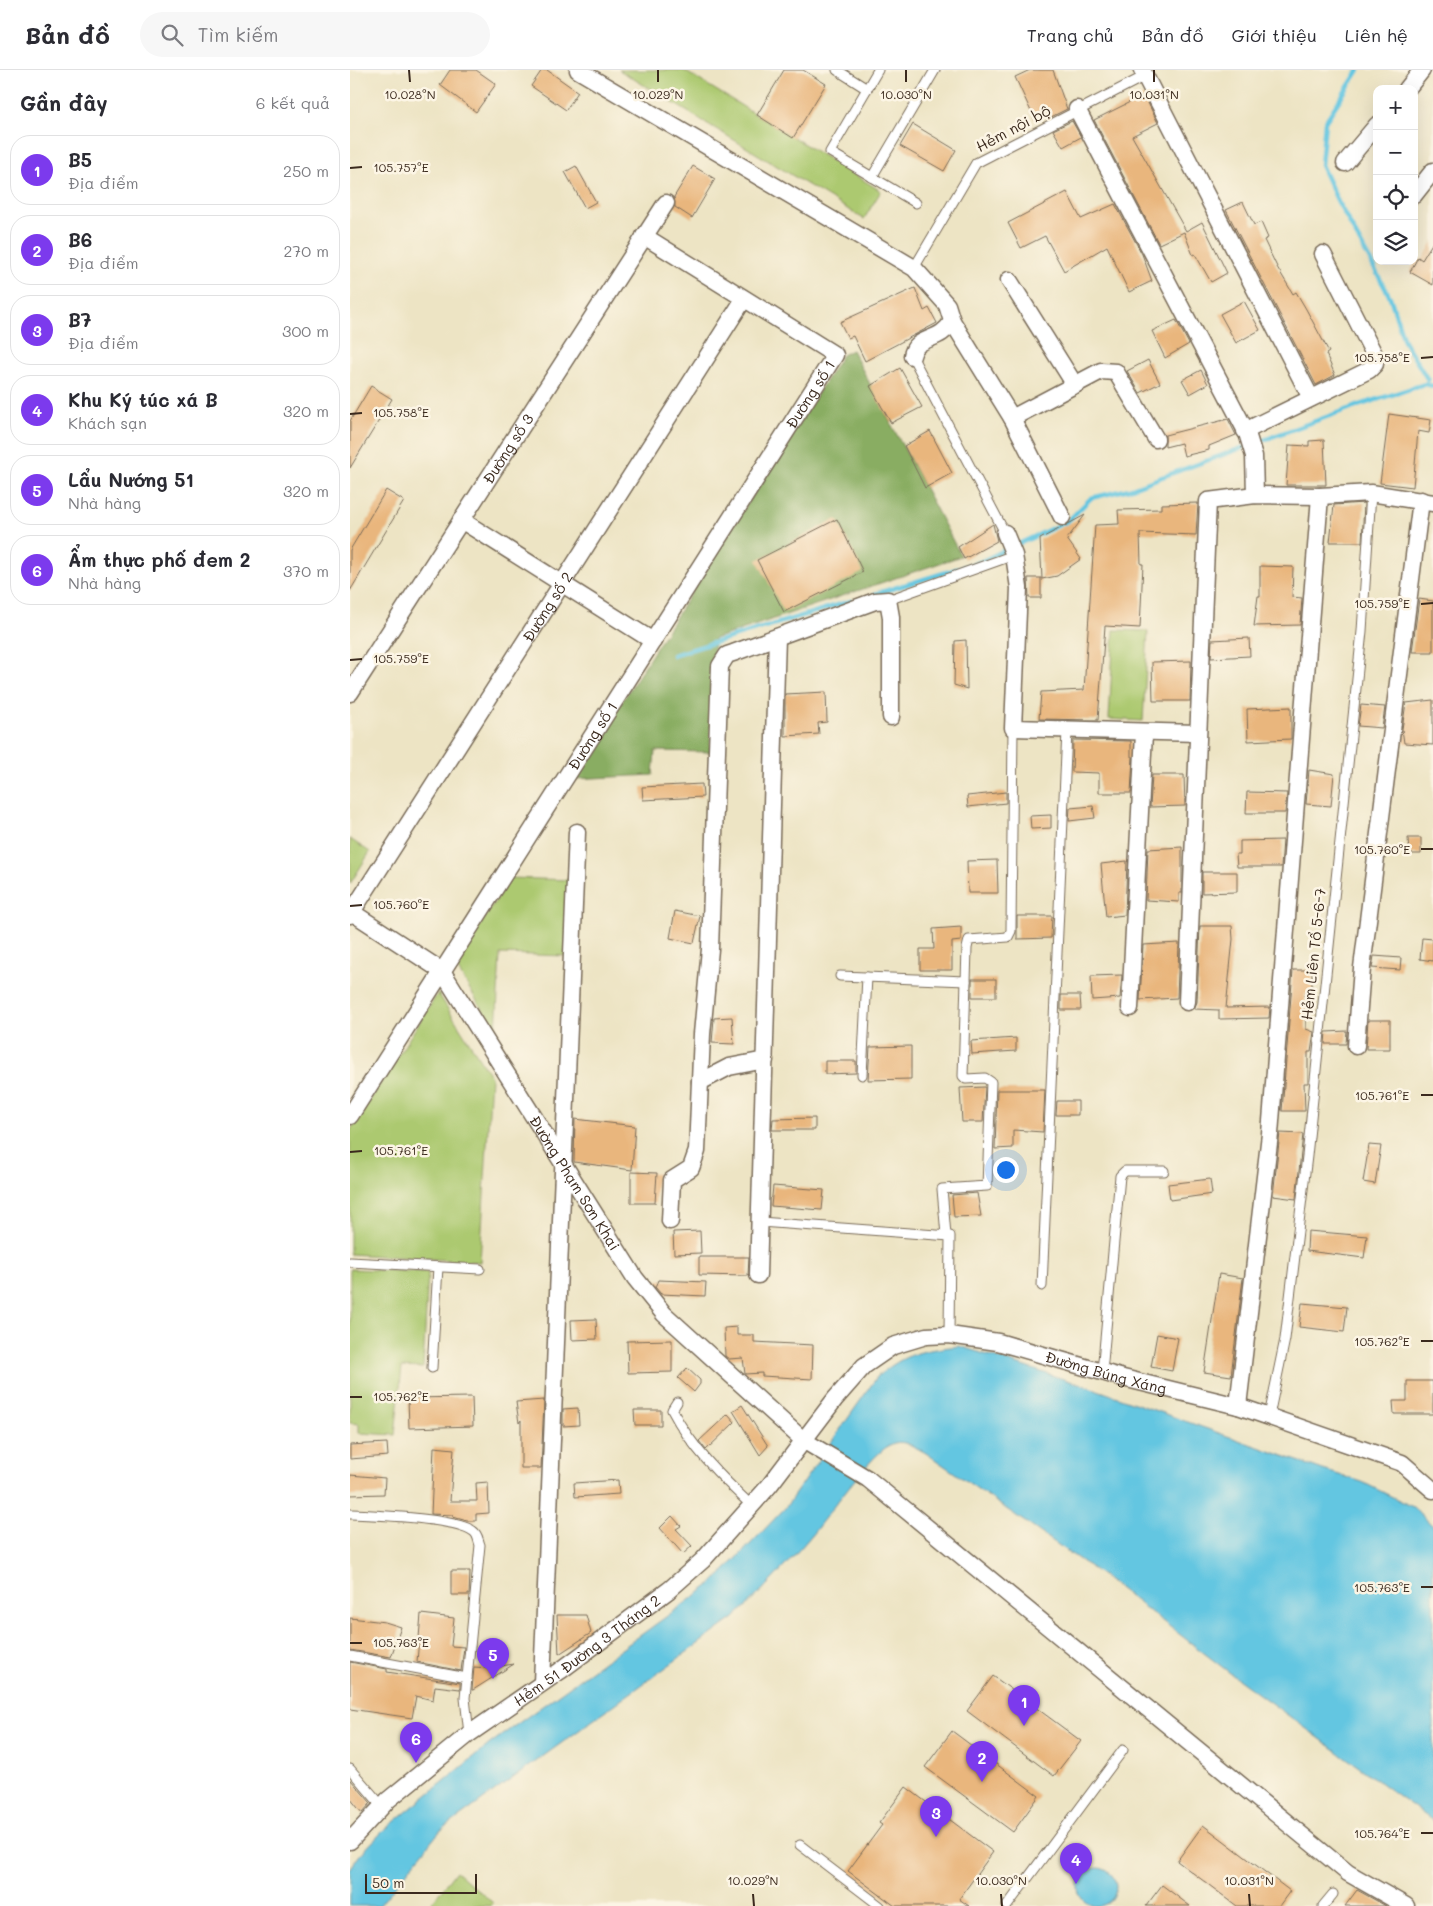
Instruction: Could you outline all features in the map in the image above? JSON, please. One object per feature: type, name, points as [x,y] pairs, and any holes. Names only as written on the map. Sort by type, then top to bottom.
[{"type":"street","points":[[578,70],[914,268],[947,305],[952,321],[1012,418],[1062,517]]},
{"type":"street","points":[[1410,85],[1422,70]]},
{"type":"street","points":[[1148,72],[1311,398]]},
{"type":"street","points":[[1078,109],[1248,437],[1255,495]]},
{"type":"street","points":[[1344,163],[1373,130]]},
{"type":"street","points":[[1418,190],[1433,171]]},
{"type":"street","name":"Đường số 3","points":[[350,693],[666,203]]},
{"type":"street","points":[[644,236],[744,299]]},
{"type":"street","points":[[1248,437],[1311,398],[1369,370],[1375,364],[1374,354],[1323,254]]},
{"type":"street","points":[[1009,280],[1075,385]]},
{"type":"street","name":"Đường số 1","points":[[350,1116],[835,355],[744,299]]},
{"type":"street","name":"Đường số 2","points":[[351,913],[744,299]]},
{"type":"street","points":[[912,356],[913,348],[947,331],[952,321]]},
{"type":"street","points":[[1012,418],[1101,371],[1116,372],[1156,439]]},
{"type":"street","points":[[1186,1002],[1196,733],[1208,501],[1255,495],[1320,496],[1371,493],[1427,501],[1362,968],[1356,1046]]},
{"type":"street","points":[[1238,1406],[1270,1134],[1320,496]]},
{"type":"street","points":[[461,520],[653,641]]},
{"type":"street","points":[[1005,533],[1014,555],[1019,588],[1013,728],[1067,731],[1196,733]]},
{"type":"street","points":[[670,1221],[672,1180],[691,1168],[697,1151],[710,949],[720,666],[727,655],[875,601],[888,600],[891,617],[891,717]]},
{"type":"street","points":[[758,1275],[777,636]]},
{"type":"street","points":[[1130,1008],[1144,733]]},
{"type":"street","points":[[542,1684],[577,832]]},
{"type":"street","name":"Đường Phạm Sơn Khai","points":[[351,913],[442,971],[635,1278],[656,1305],[809,1443],[868,1479],[1348,1873],[1406,1906]]},
{"type":"street","points":[[700,1082],[729,1067],[764,1060]]},
{"type":"street","name":"Đường Búng Xáng","points":[[809,1443],[864,1366],[893,1346],[926,1336],[949,1335],[998,1342],[1102,1372],[1238,1406],[1402,1463],[1410,1472],[1433,1490]]},
{"type":"street","name":"Hẻm 51 Đường 3 Tháng 2","points":[[350,1841],[382,1806],[469,1734],[542,1684],[668,1590],[703,1560],[809,1443]]},
{"type":"lane","points":[[837,70],[868,88]]},
{"type":"lane","points":[[878,70],[830,152],[916,203]]},
{"type":"lane","points":[[872,177],[935,70]]},
{"type":"lane","name":"Hẻm nội bộ","points":[[914,268],[976,163],[1148,72]]},
{"type":"lane","points":[[912,356],[1005,533]]},
{"type":"lane","name":"Hẻm Liên Tổ 5-6-7","points":[[1269,1416],[1285,1339],[1307,1156],[1362,631],[1371,493]]},
{"type":"lane","points":[[888,600],[1014,555]]},
{"type":"lane","points":[[946,1235],[942,1189],[987,1186],[992,1082],[985,1078],[966,1079],[963,1076],[967,948],[969,940],[1003,939],[1008,937],[1011,931],[1013,728]]},
{"type":"lane","points":[[1042,1286],[1067,731]]},
{"type":"lane","points":[[840,976],[966,981]]},
{"type":"lane","points":[[862,1075],[867,977]]},
{"type":"lane","points":[[1102,1372],[1120,1176],[1125,1171],[1164,1171]]},
{"type":"lane","points":[[760,1222],[946,1235],[952,1240],[949,1335]]},
{"type":"lane","points":[[350,1262],[480,1269]]},
{"type":"lane","points":[[432,1368],[438,1267]]},
{"type":"lane","points":[[677,1402],[672,1410],[681,1428],[726,1482],[752,1506]]},
{"type":"lane","points":[[350,1514],[409,1517],[467,1527],[476,1533],[480,1545],[465,1698],[469,1734]]},
{"type":"lane","points":[[350,1656],[467,1678]]},
{"type":"lane","points":[[1007,1906],[1123,1750]]},
{"type":"lane","points":[[350,1769],[382,1806]]},
{"type":"lane","points":[[800,1845],[880,1906]]},
{"type":"lane","points":[[1324,1906],[1332,1894]]},
{"type":"green space","points":[[619,70],[683,70],[881,191],[864,219]]},
{"type":"green space","points":[[852,350],[961,556],[714,639],[710,752],[655,751],[653,775],[573,779],[842,355]]},
{"type":"green space","points":[[1114,630],[1148,631],[1143,721],[1109,719]]},
{"type":"green space","points":[[350,839],[370,852],[350,884]]},
{"type":"green space","points":[[510,878],[572,880],[568,956],[500,954],[496,1032],[455,965]]},
{"type":"green space","points":[[438,993],[491,1077],[480,1262],[350,1254],[350,1131]]},
{"type":"green space","points":[[350,1269],[428,1272],[423,1368],[402,1367],[395,1435],[359,1433],[359,1424],[350,1423]]},
{"type":"green space","points":[[456,1871],[493,1903],[491,1906],[430,1905]]},
{"type":"water","points":[[959,1346],[1092,1388],[1362,1482],[1413,1507],[1433,1526],[1433,1821],[1234,1676],[1110,1581],[926,1453],[911,1445],[898,1442],[885,1448],[873,1459],[797,1553],[734,1618],[440,1831],[379,1906],[350,1906],[350,1869],[359,1856],[383,1831],[491,1743],[713,1583],[785,1508],[877,1377],[887,1369],[915,1354]]},
{"type":"water","points":[[1097,1868],[1111,1873],[1116,1887],[1111,1901],[1097,1906],[1083,1901],[1078,1887],[1083,1873]]},
{"type":"building","points":[[450,70],[476,70],[496,84],[476,112],[440,85]]},
{"type":"building","points":[[542,70],[547,70],[578,92],[566,110],[531,86]]},
{"type":"building","points":[[784,70],[803,70],[826,84],[793,138],[757,115]]},
{"type":"building","points":[[1030,70],[1053,70],[1067,109],[1047,119],[1045,115],[1035,120],[1015,77]]},
{"type":"building","points":[[1144,95],[1158,123],[1132,136],[1186,231],[1202,222],[1227,273],[1211,282],[1195,254],[1193,255],[1184,232],[1159,244],[1094,120]]},
{"type":"building","points":[[1072,121],[1081,137],[1063,147],[1053,130]]},
{"type":"building","points":[[913,124],[956,150],[944,171],[900,146]]},
{"type":"building","points":[[576,166],[596,202],[585,208],[565,172]]},
{"type":"building","points":[[693,166],[715,179],[692,218],[675,207],[674,197]]},
{"type":"building","points":[[1067,192],[1081,219],[1115,204],[1142,254],[1152,281],[1129,292],[1107,246],[1064,271],[1045,236],[1021,248],[1008,223]]},
{"type":"building","points":[[1243,202],[1254,225],[1261,222],[1268,238],[1264,240],[1277,267],[1293,294],[1296,292],[1329,352],[1326,354],[1335,375],[1316,385],[1226,210]]},
{"type":"building","points":[[1433,242],[1433,285],[1410,272],[1414,265],[1418,265],[1418,257],[1422,260]]},
{"type":"building","points":[[915,288],[924,311],[929,308],[937,323],[865,361],[853,336],[848,338],[840,322]]},
{"type":"building","points":[[1244,301],[1260,330],[1236,343],[1220,314]]},
{"type":"building","points":[[1176,320],[1189,344],[1165,358],[1152,331]]},
{"type":"building","points":[[1148,360],[1160,383],[1140,393],[1127,371]]},
{"type":"building","points":[[900,368],[922,407],[891,423],[870,386]]},
{"type":"building","points":[[1201,370],[1208,384],[1190,394],[1182,380]]},
{"type":"building","points":[[371,386],[392,399],[350,468],[350,421]]},
{"type":"building","points":[[1389,414],[1431,420],[1429,433],[1418,431],[1413,487],[1380,483]]},
{"type":"building","points":[[1228,419],[1236,435],[1209,446],[1209,450],[1184,456],[1181,443],[1165,447],[1165,435]]},
{"type":"building","points":[[930,431],[952,473],[925,488],[904,446]]},
{"type":"building","points":[[1324,440],[1326,485],[1286,485],[1289,445],[1309,446],[1309,441]]},
{"type":"building","points":[[386,490],[404,501],[350,591],[350,550]]},
{"type":"building","points":[[1198,503],[1196,535],[1140,533],[1141,564],[1143,564],[1140,628],[1105,626],[1098,720],[1039,719],[1041,692],[1084,690],[1095,525],[1119,524],[1118,510],[1161,509],[1161,504]]},
{"type":"building","points":[[1364,503],[1362,542],[1330,542],[1334,505]]},
{"type":"building","points":[[1085,515],[1067,539],[1081,559],[1057,576],[1042,579],[1040,539]]},
{"type":"building","points":[[837,519],[863,572],[784,612],[757,560]]},
{"type":"building","points":[[993,524],[997,541],[964,559],[958,547]]},
{"type":"building","points":[[1260,566],[1293,567],[1292,597],[1302,598],[1300,625],[1254,626],[1258,596],[1260,596]]},
{"type":"building","points":[[1028,578],[1041,578],[1041,598],[1029,598]]},
{"type":"building","points":[[1419,599],[1433,601],[1433,652],[1412,652]]},
{"type":"building","points":[[1249,638],[1250,656],[1211,658],[1212,640]]},
{"type":"building","points":[[966,640],[967,689],[954,685],[955,641]]},
{"type":"building","points":[[1191,661],[1190,701],[1153,701],[1152,662]]},
{"type":"building","points":[[826,692],[827,722],[818,723],[819,734],[785,736],[785,694]]},
{"type":"building","points":[[1433,700],[1433,745],[1404,743],[1402,729],[1406,703]]},
{"type":"building","points":[[1361,705],[1385,707],[1382,728],[1358,726]]},
{"type":"building","points":[[1291,707],[1291,739],[1248,741],[1247,709]]},
{"type":"building","points":[[1073,740],[1131,741],[1131,757],[1133,757],[1131,793],[1099,793],[1099,773],[1072,772]]},
{"type":"building","points":[[1309,770],[1334,774],[1331,806],[1306,804]]},
{"type":"building","points":[[1152,775],[1184,775],[1185,806],[1150,807]]},
{"type":"building","points":[[702,784],[703,797],[643,800],[642,787]]},
{"type":"building","points":[[1006,792],[1006,803],[968,807],[967,796]]},
{"type":"building","points":[[1247,792],[1287,793],[1285,813],[1246,813]]},
{"type":"building","points":[[1093,806],[1095,818],[1069,821],[1070,808]]},
{"type":"building","points":[[1051,815],[1051,828],[1031,829],[1030,816]]},
{"type":"building","points":[[1408,838],[1421,838],[1421,854],[1409,854]]},
{"type":"building","points":[[1283,840],[1281,867],[1237,867],[1236,854],[1240,854],[1240,841]]},
{"type":"building","points":[[1182,847],[1182,893],[1179,893],[1179,902],[1146,900],[1148,849]]},
{"type":"building","points":[[997,860],[998,893],[968,893],[967,861]]},
{"type":"building","points":[[1127,861],[1125,915],[1106,917],[1101,864]]},
{"type":"building","points":[[1202,872],[1237,872],[1237,892],[1202,893]]},
{"type":"building","points":[[675,911],[700,916],[694,943],[670,938]]},
{"type":"building","points":[[1017,916],[1052,916],[1051,938],[1017,939]]},
{"type":"building","points":[[1200,926],[1232,926],[1233,939],[1226,1008],[1270,1007],[1269,1018],[1219,1019],[1219,1010],[1194,1009],[1197,1002]]},
{"type":"building","points":[[961,927],[961,941],[952,942],[952,970],[920,970],[920,949],[934,949],[933,929]]},
{"type":"building","points":[[1422,938],[1433,939],[1433,961],[1420,959]]},
{"type":"building","points":[[1179,943],[1177,998],[1140,1000],[1143,945]]},
{"type":"building","points":[[1374,956],[1401,958],[1400,970],[1372,968]]},
{"type":"building","points":[[1293,970],[1312,970],[1312,993],[1305,994],[1306,1029],[1314,1032],[1311,1052],[1308,1052],[1308,1083],[1304,1083],[1305,1111],[1282,1111]]},
{"type":"building","points":[[1122,975],[1120,998],[1092,1000],[1091,976]]},
{"type":"building","points":[[972,979],[996,979],[996,997],[972,997]]},
{"type":"building","points":[[1061,995],[1080,995],[1081,1010],[1061,1010]]},
{"type":"building","points":[[732,1017],[734,1044],[712,1043],[714,1018]]},
{"type":"building","points":[[1368,1020],[1390,1020],[1390,1049],[1366,1049]]},
{"type":"building","points":[[1347,1031],[1346,1044],[1325,1044],[1326,1032]]},
{"type":"building","points":[[1016,1038],[1016,1051],[972,1054],[971,1041]]},
{"type":"building","points":[[911,1046],[911,1079],[868,1080],[870,1047]]},
{"type":"building","points":[[825,1061],[856,1061],[856,1073],[825,1074]]},
{"type":"building","points":[[985,1087],[983,1122],[962,1122],[960,1088]]},
{"type":"building","points":[[997,1090],[1045,1090],[1043,1132],[1013,1130],[1013,1148],[995,1149]]},
{"type":"building","points":[[1057,1101],[1078,1101],[1078,1115],[1056,1115]]},
{"type":"building","points":[[815,1118],[815,1130],[772,1130],[773,1119]]},
{"type":"building","points":[[575,1119],[635,1126],[632,1170],[574,1162]]},
{"type":"building","points":[[1280,1133],[1303,1134],[1296,1199],[1273,1196]]},
{"type":"building","points":[[1369,1145],[1381,1146],[1375,1184],[1363,1182]]},
{"type":"building","points":[[631,1172],[657,1173],[655,1203],[631,1203]]},
{"type":"building","points":[[1210,1179],[1212,1194],[1170,1200],[1168,1184]]},
{"type":"building","points":[[773,1186],[824,1190],[822,1210],[771,1206]]},
{"type":"building","points":[[977,1193],[981,1216],[954,1217],[952,1195]]},
{"type":"building","points":[[700,1231],[701,1253],[674,1254],[673,1232]]},
{"type":"building","points":[[1308,1231],[1367,1236],[1364,1258],[1307,1251]]},
{"type":"building","points":[[699,1257],[749,1257],[748,1276],[699,1275]]},
{"type":"building","points":[[1219,1274],[1243,1278],[1231,1376],[1204,1372]]},
{"type":"building","points":[[658,1280],[706,1282],[705,1296],[661,1294],[655,1287]]},
{"type":"building","points":[[1302,1303],[1347,1307],[1344,1332],[1299,1327]]},
{"type":"building","points":[[596,1319],[597,1339],[572,1340],[571,1320]]},
{"type":"building","points":[[737,1327],[737,1335],[754,1335],[754,1342],[813,1345],[812,1379],[762,1376],[762,1373],[745,1374],[743,1358],[729,1359],[725,1356],[724,1328]]},
{"type":"building","points":[[1157,1334],[1178,1338],[1172,1371],[1151,1367]]},
{"type":"building","points":[[672,1340],[672,1372],[628,1373],[627,1341]]},
{"type":"building","points":[[687,1368],[700,1380],[700,1384],[694,1392],[678,1378]]},
{"type":"building","points":[[1407,1381],[1433,1381],[1433,1414],[1394,1414],[1393,1401],[1407,1401]]},
{"type":"building","points":[[472,1397],[473,1426],[409,1428],[408,1398]]},
{"type":"building","points":[[544,1400],[541,1468],[521,1468],[521,1420],[519,1423],[516,1402]]},
{"type":"building","points":[[742,1405],[768,1446],[760,1455],[733,1411]]},
{"type":"building","points":[[578,1408],[579,1425],[563,1426],[563,1409]]},
{"type":"building","points":[[634,1410],[661,1410],[661,1425],[635,1425]]},
{"type":"building","points":[[728,1414],[735,1422],[706,1450],[699,1441]]},
{"type":"building","points":[[387,1443],[388,1456],[350,1459],[350,1445]]},
{"type":"building","points":[[434,1447],[454,1449],[450,1501],[477,1501],[476,1483],[488,1482],[489,1513],[476,1514],[476,1521],[467,1521],[453,1517],[453,1515],[431,1514]]},
{"type":"building","points":[[350,1475],[385,1478],[384,1494],[350,1495]]},
{"type":"building","points":[[618,1480],[619,1494],[575,1497],[574,1483]]},
{"type":"building","points":[[672,1516],[681,1526],[676,1529],[692,1546],[683,1554],[660,1528]]},
{"type":"building","points":[[451,1571],[470,1571],[469,1595],[451,1595]]},
{"type":"building","points":[[421,1614],[454,1618],[451,1646],[464,1647],[461,1671],[417,1662]]},
{"type":"building","points":[[557,1615],[586,1615],[591,1633],[559,1654]]},
{"type":"building","points":[[350,1618],[385,1622],[401,1627],[391,1657],[350,1650]]},
{"type":"building","points":[[350,1662],[387,1669],[387,1672],[460,1683],[460,1689],[435,1686],[433,1700],[416,1696],[412,1718],[350,1709]]},
{"type":"building","points":[[514,1664],[472,1690],[474,1667],[488,1668]]},
{"type":"building","points":[[993,1676],[1081,1741],[1054,1776],[967,1711]]},
{"type":"building","points":[[952,1731],[1039,1796],[1013,1832],[925,1767]]},
{"type":"building","points":[[350,1779],[371,1803],[362,1813],[350,1798]]},
{"type":"building","points":[[906,1787],[993,1852],[959,1899],[969,1906],[895,1906],[848,1871],[882,1825],[879,1823]]},
{"type":"building","points":[[1203,1825],[1290,1891],[1279,1906],[1237,1906],[1177,1861]]},
{"type":"building","points":[[1162,1885],[1190,1906],[1146,1906]]},
{"type":"building","points":[[1357,1890],[1386,1906],[1345,1906]]},
{"type":"waterway","points":[[1359,70],[1325,122],[1321,165],[1338,202],[1390,297],[1404,341],[1428,380]]},
{"type":"waterway","points":[[1014,546],[1068,521],[1091,498],[1129,489],[1354,407],[1425,384],[1433,386]]},
{"type":"waterway","points":[[875,594],[980,562],[1007,549]]},
{"type":"waterway","points":[[673,655],[851,601]]},
{"type":"place","name":"Lẩu Nướng 51","points":[[493,1679]]},
{"type":"place","name":"B5","points":[[1024,1726]]},
{"type":"place","name":"Ẩm thực phố đem 2","points":[[416,1763]]},
{"type":"place","name":"B6","points":[[982,1782]]},
{"type":"place","name":"B7","points":[[936,1837]]},
{"type":"place","name":"Khu Ký túc xá B","points":[[1076,1884]]}]
